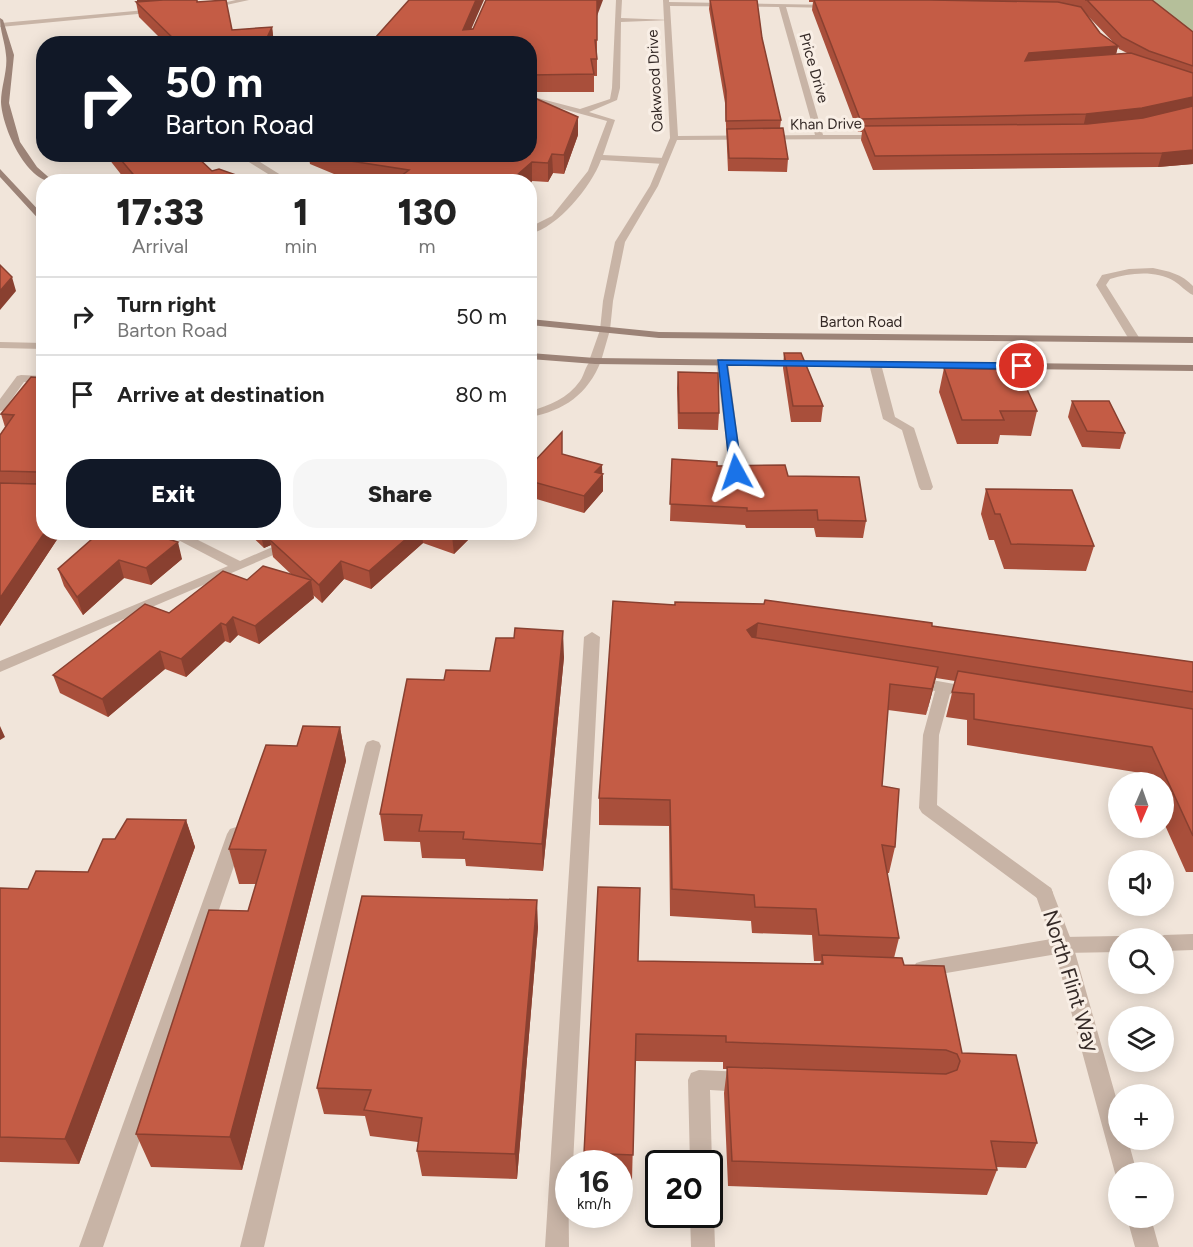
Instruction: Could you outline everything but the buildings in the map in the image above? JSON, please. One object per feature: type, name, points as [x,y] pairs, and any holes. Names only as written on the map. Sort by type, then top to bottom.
[{"type":"main road","points":[[1,23],[9,55],[5,103],[16,142],[34,169],[40,174]]},
{"type":"main road","points":[[0,172],[36,213]]},
{"type":"main road","name":"Barton Road","points":[[537,323],[605,330],[723,336],[1193,340]]},
{"type":"main road","points":[[537,357],[596,361],[1193,368]]},
{"type":"street","points":[[197,8],[233,4],[246,0]]},
{"type":"street","points":[[577,113],[613,100],[616,88],[619,0]]},
{"type":"street","points":[[666,2],[839,6]]},
{"type":"street","name":"Oakwood Drive","points":[[537,412],[572,399],[591,376],[605,330],[608,300],[620,242],[654,186],[674,138],[666,2]]},
{"type":"street","name":"Price Drive","points":[[782,5],[820,138]]},
{"type":"street","points":[[1,23],[163,11]]},
{"type":"street","points":[[617,20],[668,20]]},
{"type":"street","points":[[537,100],[577,113],[611,120],[592,172],[555,218],[537,227]]},
{"type":"street","name":"Khan Drive","points":[[674,138],[890,137]]},
{"type":"street","points":[[599,157],[664,161]]},
{"type":"street","points":[[254,162],[274,174]]},
{"type":"street","points":[[1134,339],[1101,285],[1106,277],[1135,272],[1170,274],[1188,284],[1193,292]]},
{"type":"street","points":[[0,345],[36,346]]},
{"type":"street","points":[[722,362],[736,472],[766,473]]},
{"type":"street","points":[[875,364],[890,419],[908,428],[926,488]]},
{"type":"street","points":[[0,407],[21,378],[36,379]]},
{"type":"street","points":[[186,540],[240,566]]},
{"type":"street","points":[[0,666],[302,540]]},
{"type":"street","points":[[557,1247],[592,637]]},
{"type":"street","points":[[897,679],[992,695]]},
{"type":"street","name":"North Flint Way","points":[[944,687],[931,735],[928,808],[1044,893],[1063,945],[1123,1162]]},
{"type":"street","points":[[252,1247],[373,746]]},
{"type":"street","points":[[90,1247],[243,815]]},
{"type":"street","points":[[1174,943],[1193,942]]},
{"type":"street","points":[[903,973],[1063,945],[1108,944]]},
{"type":"street","points":[[701,1150],[699,1080],[771,1083]]},
{"type":"street","points":[[702,1228],[703,1247]]},
{"type":"street","points":[[1142,1228],[1147,1247]]},
{"type":"green space","points":[[1146,0],[1193,0],[1193,45]]},
{"type":"route","points":[[736,472],[722,362],[1022,366]]}]
